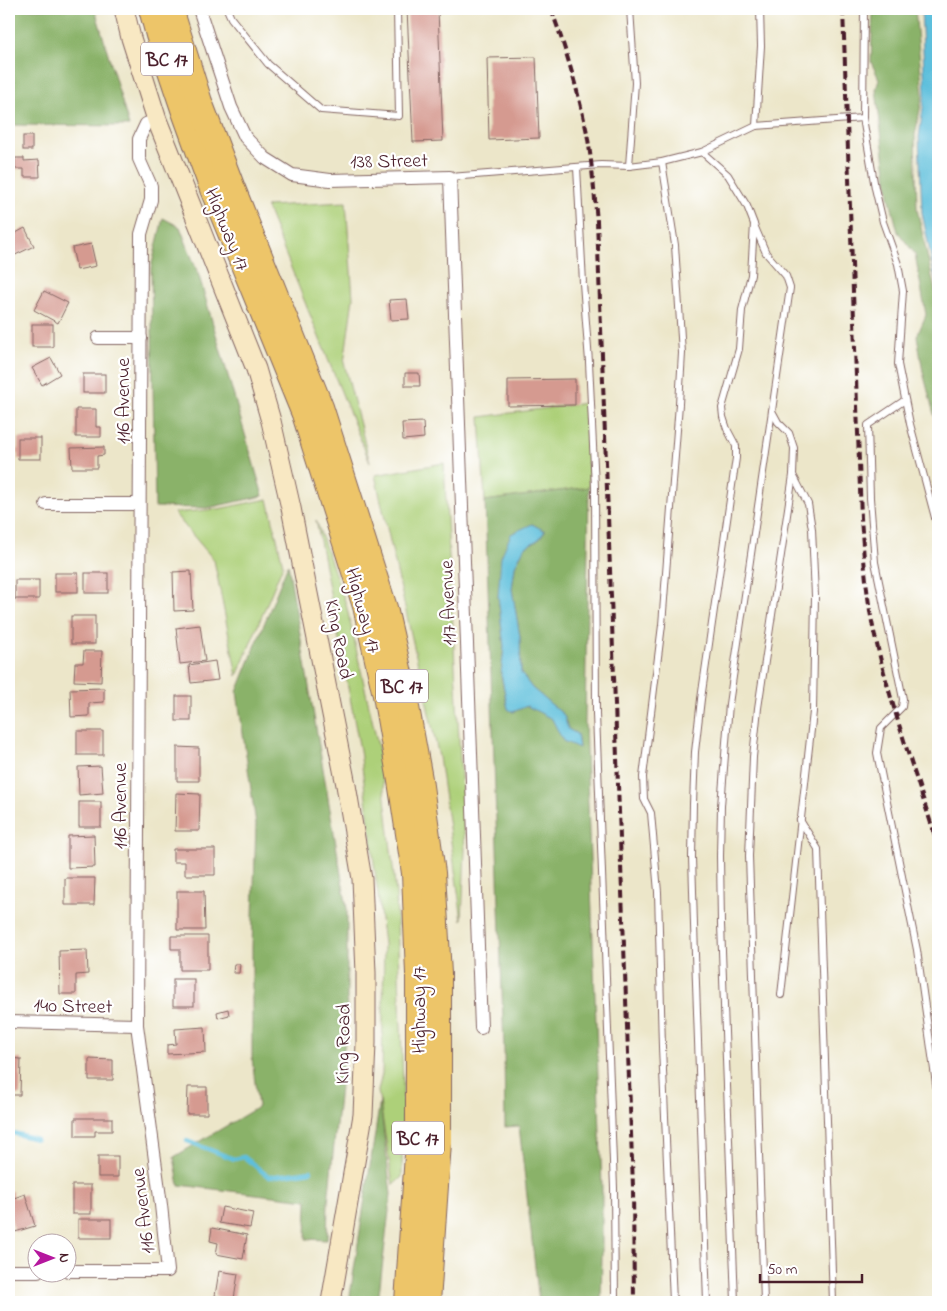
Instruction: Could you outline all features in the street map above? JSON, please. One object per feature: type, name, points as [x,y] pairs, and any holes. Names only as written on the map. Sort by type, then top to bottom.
[{"type":"highway","name":"Highway 17","points":[[151,9],[183,109],[212,189],[304,414],[365,606],[385,694],[414,873],[418,974],[418,1140],[407,1302]]},
{"type":"highway","name":"Highway 17","points":[[171,9],[200,102],[321,407],[385,608],[404,691],[420,779],[433,873],[439,974],[439,1142],[428,1302]]},
{"type":"street","name":"King Road","points":[[124,9],[131,38],[157,120],[256,370],[271,421],[291,508],[346,785],[362,879],[366,972],[363,1115],[331,1302]]},
{"type":"street","name":"138 Street","points":[[199,9],[231,107],[245,137],[264,158],[292,175],[330,180],[450,177]]},
{"type":"street","name":"116 Avenue","points":[[78,1271],[168,1272],[137,1025],[141,234],[151,200],[151,186],[139,159],[139,139],[146,124],[157,120]]},
{"type":"street","name":"117 Avenue","points":[[450,177],[481,1028]]},
{"type":"street","name":"116 Avenue","points":[[98,338],[141,338]]},
{"type":"street","points":[[46,504],[139,504]]},
{"type":"street","name":"140 Street","points":[[9,1022],[137,1025]]},
{"type":"street","points":[[9,1271],[28,1271]]},
{"type":"lane","points":[[227,9],[231,18],[268,64],[321,110],[398,116],[397,9]]},
{"type":"lane","points":[[630,9],[635,83],[630,166]]},
{"type":"lane","points":[[756,126],[761,46],[760,9]]},
{"type":"lane","points":[[864,9],[863,118],[875,188],[883,222],[898,264],[903,291],[898,364],[910,424],[938,529]]},
{"type":"lane","points":[[450,177],[601,165],[630,166],[662,162],[702,152],[756,126],[863,118]]},
{"type":"lane","points":[[702,152],[728,175],[747,206],[766,252],[786,276],[790,288],[729,704],[721,806],[721,924],[735,1302]]},
{"type":"lane","points":[[662,162],[675,245],[682,353],[662,625],[643,777],[644,799],[651,813],[658,892],[662,1047],[673,1302]]},
{"type":"lane","points":[[577,167],[595,487],[596,714],[614,1188],[615,1302]]},
{"type":"lane","points":[[707,1302],[692,857],[693,796],[700,699],[736,458],[736,446],[727,430],[722,408],[739,349],[742,310],[751,275],[754,224]]},
{"type":"lane","points":[[905,400],[868,425],[870,498],[875,562],[903,699],[902,707],[881,728],[877,753],[918,950],[938,1098]]},
{"type":"lane","points":[[764,1302],[749,856],[750,807],[758,708],[793,474],[794,448],[789,433],[778,422],[772,411]]},
{"type":"lane","points":[[781,995],[812,712],[815,596],[812,530],[808,504],[793,474]]},
{"type":"lane","points":[[800,820],[818,849],[833,1302]]},
{"type":"green space","points":[[9,9],[95,9],[129,126],[9,125]]},
{"type":"green space","points":[[873,9],[915,9],[923,95],[915,135],[917,209],[938,310],[938,430],[923,372],[917,336],[926,315],[915,254],[898,232],[889,196],[876,90],[879,79],[871,62]]},
{"type":"green space","points":[[346,202],[353,298],[344,363],[370,463],[266,206]]},
{"type":"green space","points":[[163,218],[180,227],[199,276],[263,496],[207,508],[155,507],[151,268]]},
{"type":"green space","points":[[586,403],[589,487],[485,501],[480,417]]},
{"type":"green space","points":[[444,463],[465,850],[462,920],[439,757],[375,475]]},
{"type":"green space","points":[[589,487],[585,722],[602,1187],[601,1302],[539,1302],[519,1126],[505,1127],[485,501]],"holes":[[[532,524],[545,531],[539,539],[524,548],[515,566],[512,589],[520,637],[521,673],[532,688],[564,715],[568,729],[577,734],[579,747],[563,741],[553,719],[527,706],[513,712],[508,709],[501,675],[504,647],[498,596]]]},
{"type":"green space","points":[[268,499],[283,565],[237,676],[214,560],[174,513],[218,509]]},
{"type":"green space","points":[[316,520],[346,604],[380,755],[396,893],[403,1082],[402,1177],[393,1185],[378,1091],[382,1074],[384,944],[360,750]]},
{"type":"green space","points":[[288,564],[347,909],[347,1020],[328,1202],[327,1240],[306,1239],[307,1200],[179,1185],[174,1157],[258,1107],[252,1058],[252,947],[256,824],[237,692]]},
{"type":"green space","points":[[380,1101],[391,1194],[378,1302],[349,1302]]},
{"type":"water","points":[[921,9],[938,9],[938,292],[922,213],[919,137],[925,93]]},
{"type":"water","points":[[532,524],[545,531],[539,539],[524,548],[515,566],[512,589],[520,637],[521,673],[532,688],[564,715],[568,729],[577,734],[579,748],[563,741],[552,719],[527,706],[513,712],[508,709],[501,674],[504,647],[498,596],[501,557],[511,534]]},
{"type":"building","points":[[407,9],[438,9],[443,141],[413,142]]},
{"type":"building","points":[[536,57],[539,138],[489,140],[487,58]]},
{"type":"building","points":[[23,136],[32,136],[32,150],[23,150]]},
{"type":"building","points":[[15,158],[24,158],[24,161],[39,160],[40,177],[24,177],[24,169],[15,169]]},
{"type":"building","points":[[9,223],[14,234],[25,228],[34,246],[9,258]]},
{"type":"building","points":[[91,244],[96,266],[77,270],[72,248]]},
{"type":"building","points":[[44,291],[68,303],[58,323],[34,310]]},
{"type":"building","points":[[407,299],[409,319],[391,320],[389,300]]},
{"type":"building","points":[[32,324],[53,324],[53,347],[32,347]]},
{"type":"building","points":[[51,358],[60,374],[42,385],[32,368]]},
{"type":"building","points":[[405,373],[419,373],[420,386],[405,386]]},
{"type":"building","points":[[83,374],[105,374],[105,393],[83,393]]},
{"type":"building","points":[[575,379],[575,405],[508,406],[508,380]]},
{"type":"building","points":[[76,409],[96,409],[96,427],[101,427],[101,437],[76,437]]},
{"type":"building","points":[[423,422],[424,438],[403,440],[402,423]]},
{"type":"building","points":[[18,438],[41,438],[41,459],[18,459]]},
{"type":"building","points":[[104,447],[104,455],[97,456],[97,468],[72,468],[71,448]]},
{"type":"building","points":[[191,571],[193,610],[174,611],[173,572]]},
{"type":"building","points":[[55,573],[78,573],[78,592],[55,592]]},
{"type":"building","points":[[85,573],[108,573],[108,593],[85,593]]},
{"type":"building","points":[[15,580],[39,580],[39,599],[15,599]]},
{"type":"building","points":[[71,616],[95,616],[95,644],[71,644]]},
{"type":"building","points":[[200,625],[205,661],[180,664],[176,628]]},
{"type":"building","points":[[84,651],[102,651],[101,682],[74,681],[75,663],[83,663]]},
{"type":"building","points":[[215,661],[218,680],[191,683],[189,665]]},
{"type":"building","points":[[104,688],[104,702],[89,703],[89,716],[71,717],[70,689]]},
{"type":"building","points":[[176,696],[191,696],[191,721],[176,721]]},
{"type":"building","points":[[77,731],[103,731],[103,755],[77,755]]},
{"type":"building","points":[[177,747],[199,748],[199,781],[177,781]]},
{"type":"building","points":[[101,766],[103,793],[79,795],[78,767]]},
{"type":"building","points":[[176,793],[200,794],[199,831],[175,831]]},
{"type":"building","points":[[79,802],[101,802],[101,827],[79,827]]},
{"type":"building","points":[[94,835],[95,867],[68,868],[68,836]]},
{"type":"building","points":[[173,849],[215,849],[215,875],[185,875],[185,862],[173,862]]},
{"type":"building","points":[[65,878],[95,878],[94,905],[65,905]]},
{"type":"building","points":[[177,891],[204,891],[205,930],[177,930]]},
{"type":"building","points":[[171,936],[208,936],[208,970],[180,970],[180,949],[171,949]]},
{"type":"building","points":[[87,950],[88,974],[76,975],[76,994],[60,994],[59,951]]},
{"type":"building","points":[[234,964],[240,964],[239,973],[233,973]]},
{"type":"building","points":[[173,979],[194,979],[194,1006],[173,1006]]},
{"type":"building","points":[[228,1009],[229,1015],[218,1018],[217,1012]]},
{"type":"building","points":[[205,1027],[206,1052],[167,1054],[167,1045],[176,1044],[175,1029]]},
{"type":"building","points":[[9,1058],[21,1059],[20,1095],[9,1095]]},
{"type":"building","points":[[89,1059],[113,1060],[113,1080],[89,1080]]},
{"type":"building","points":[[188,1087],[207,1087],[207,1114],[187,1114]]},
{"type":"building","points":[[75,1118],[112,1118],[112,1131],[95,1131],[95,1136],[75,1136]]},
{"type":"building","points":[[98,1156],[118,1156],[118,1177],[98,1177]]},
{"type":"building","points":[[72,1185],[91,1185],[91,1214],[72,1214]]},
{"type":"building","points":[[12,1191],[14,1198],[25,1194],[35,1226],[15,1232],[9,1213],[9,1192]]},
{"type":"building","points":[[222,1207],[253,1213],[250,1228],[219,1223]]},
{"type":"building","points":[[78,1219],[111,1219],[111,1238],[78,1238]]},
{"type":"building","points":[[212,1228],[247,1235],[243,1259],[216,1254],[218,1243],[210,1241]]},
{"type":"building","points":[[219,1271],[238,1274],[234,1299],[215,1296]]},
{"type":"building","points":[[9,1298],[19,1298],[19,1302],[9,1302]]},
{"type":"waterway","points":[[9,1132],[36,1139]]},
{"type":"waterway","points":[[187,1141],[234,1159],[244,1157],[269,1177],[311,1171]]},
{"type":"railway","points":[[551,9],[562,39],[587,133],[597,221],[633,1187],[634,1302]]},
{"type":"railway","points":[[843,9],[861,518],[867,593],[888,689],[938,845]]}]
